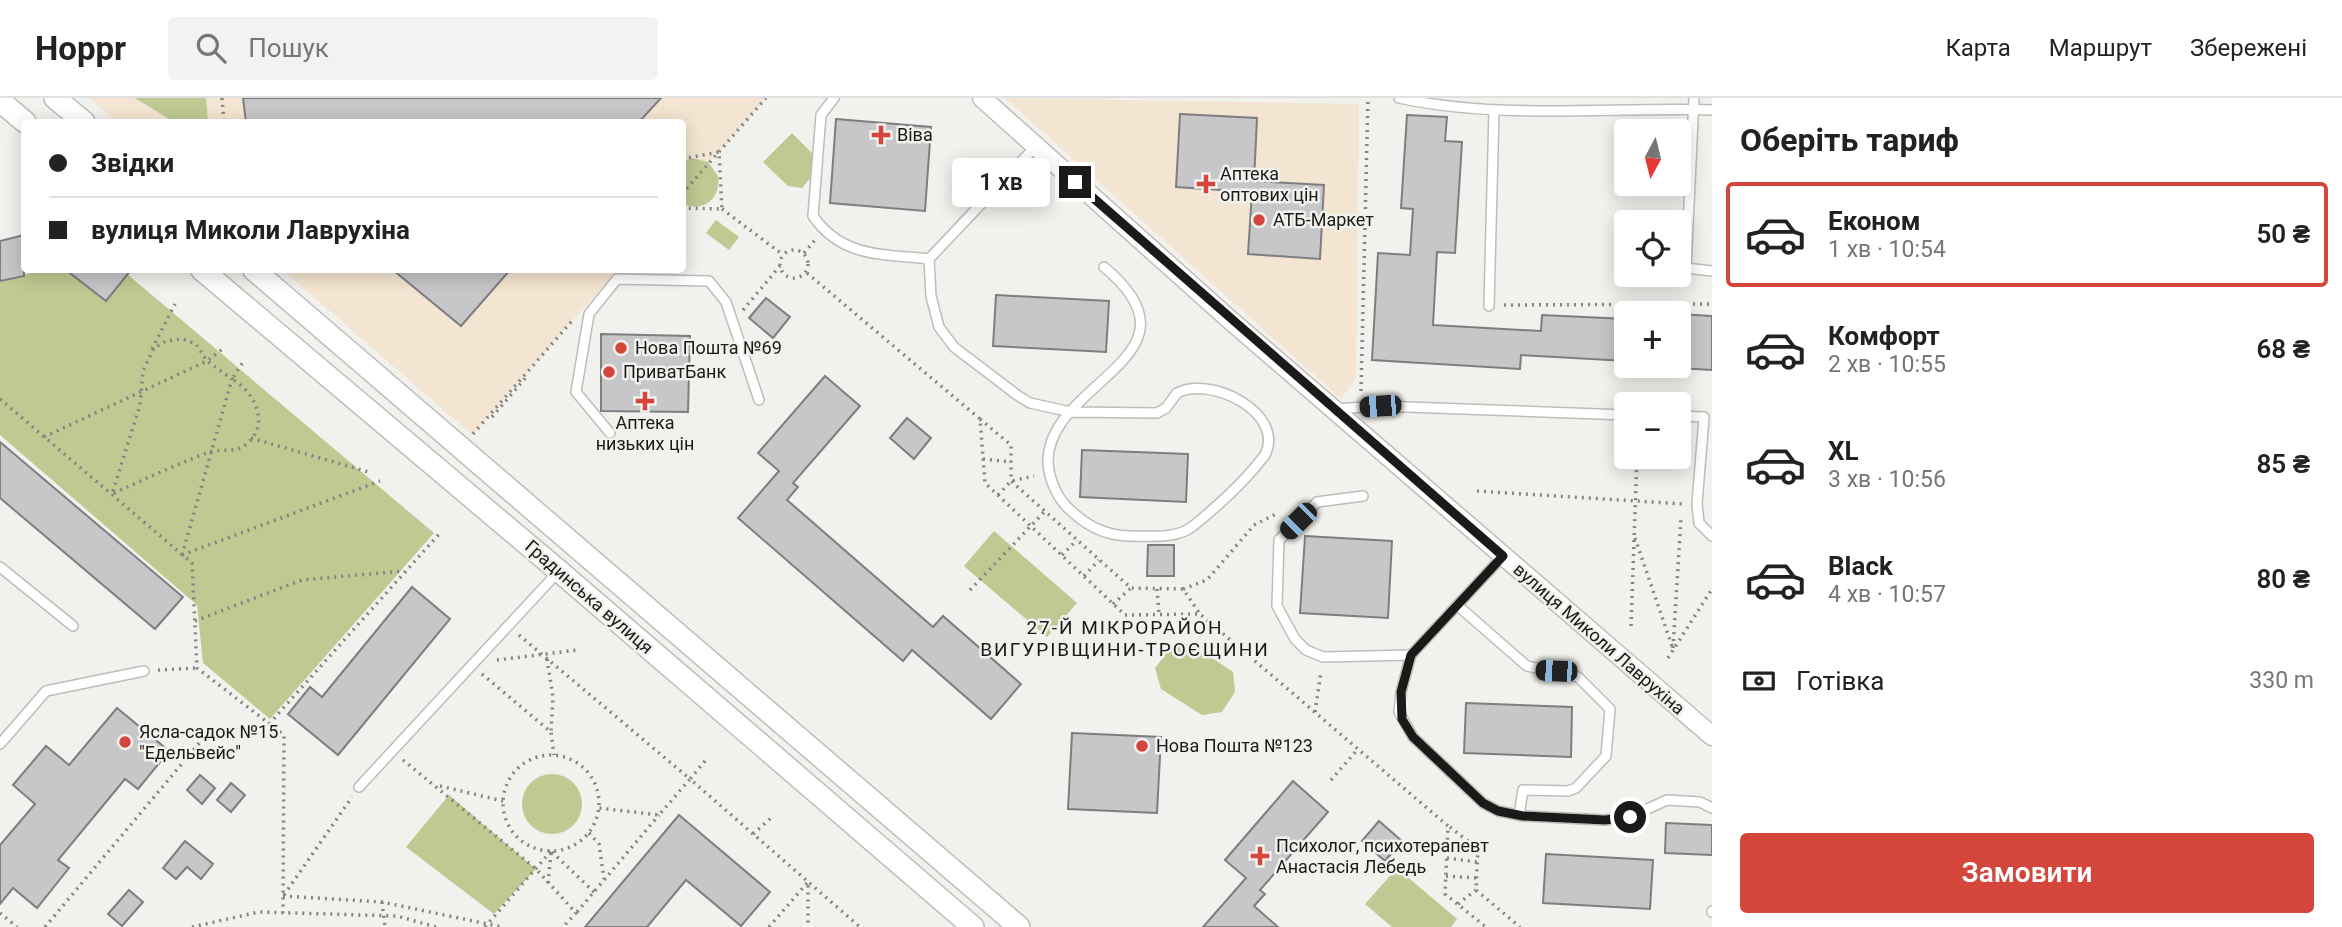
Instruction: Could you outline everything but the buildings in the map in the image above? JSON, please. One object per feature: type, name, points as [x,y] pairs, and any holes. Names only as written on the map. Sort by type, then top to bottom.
[{"type":"street","points":[[55,98],[80,119]]},
{"type":"street","name":"вулиця Миколи Лаврухіна","points":[[982,98],[1333,409],[1712,736]]},
{"type":"street","points":[[2,101],[22,119]]},
{"type":"street","name":"Градинська вулиця","points":[[206,273],[559,571],[967,925]]},
{"type":"street","name":"Градинська вулиця","points":[[257,273],[1019,927]]},
{"type":"lane","points":[[834,98],[821,115],[813,216],[837,241],[854,251],[929,259]]},
{"type":"lane","points":[[1399,98],[1439,106],[1494,111],[1712,110]]},
{"type":"lane","points":[[1694,98],[1686,268],[1712,271]]},
{"type":"lane","points":[[1489,306],[1494,111]]},
{"type":"lane","points":[[1036,146],[929,259],[931,296],[939,327],[954,347],[1030,403],[1071,412],[1157,412],[1166,408],[1177,393],[1198,388],[1220,394],[1256,411],[1267,424],[1270,443],[1261,460],[1185,532],[1124,536],[1095,530],[1080,520],[1061,500],[1048,472],[1048,447],[1057,426],[1071,412],[1127,358],[1139,340],[1138,306],[1130,290],[1104,267]]},
{"type":"lane","points":[[610,433],[576,391],[589,314],[617,279],[709,281],[726,302],[760,400]]},
{"type":"lane","points":[[1333,409],[1380,406],[1614,415]]},
{"type":"lane","points":[[1691,416],[1704,417],[1696,504],[1699,523],[1712,536]]},
{"type":"lane","points":[[1363,496],[1317,502],[1279,540],[1277,606],[1294,639],[1306,650],[1324,657],[1411,655]]},
{"type":"lane","points":[[1503,556],[1411,655],[1401,692],[1399,712],[1413,737],[1483,803],[1498,811],[1520,815],[1621,819],[1667,800],[1700,802],[1712,808]]},
{"type":"lane","points":[[0,567],[73,626]]},
{"type":"lane","points":[[359,787],[559,571]]},
{"type":"lane","points":[[1457,605],[1527,666],[1578,677],[1610,709],[1608,750],[1603,760],[1576,788],[1568,791],[1522,790],[1520,815]]},
{"type":"lane","points":[[0,744],[46,691],[144,671]]},
{"type":"path","points":[[222,98],[224,119]]},
{"type":"path","points":[[686,189],[766,98]]},
{"type":"path","points":[[1362,391],[1368,98]]},
{"type":"path","points":[[686,158],[719,152]]},
{"type":"path","points":[[719,152],[722,209]]},
{"type":"path","points":[[686,208],[722,209],[783,254]]},
{"type":"path","points":[[780,266],[786,276],[800,278],[807,273],[808,262],[804,253],[793,251],[783,254]]},
{"type":"path","points":[[733,322],[780,266],[783,254]]},
{"type":"path","points":[[807,273],[980,419],[985,483],[1125,615],[1200,614],[1478,849],[1476,890],[1458,904]]},
{"type":"path","points":[[112,494],[140,405],[147,358],[175,304]]},
{"type":"path","points":[[1489,306],[1712,304]]},
{"type":"path","points":[[472,435],[581,312],[492,417]]},
{"type":"path","points":[[112,494],[210,451],[237,449],[251,438],[258,410],[254,398],[245,386],[207,361],[196,344],[183,339],[166,341],[147,358]]},
{"type":"path","points":[[44,437],[207,361],[225,346]]},
{"type":"path","points":[[182,555],[232,379],[243,362]]},
{"type":"path","points":[[0,400],[192,563],[197,668]]},
{"type":"path","points":[[251,438],[372,473]]},
{"type":"path","points":[[983,459],[1011,462]]},
{"type":"path","points":[[1631,626],[1636,469]]},
{"type":"path","points":[[998,495],[1011,481],[1048,472]]},
{"type":"path","points":[[182,555],[380,481]]},
{"type":"path","points":[[1477,491],[1696,504]]},
{"type":"path","points":[[1673,648],[1682,504]]},
{"type":"path","points":[[970,590],[1045,511]]},
{"type":"path","points":[[1183,589],[1207,580],[1254,525],[1276,514]]},
{"type":"path","points":[[270,724],[440,533]]},
{"type":"path","points":[[1634,534],[1673,648]]},
{"type":"path","points":[[1062,555],[1077,540]]},
{"type":"path","points":[[1084,576],[1100,560]]},
{"type":"path","points":[[195,621],[302,580],[407,570]]},
{"type":"path","points":[[1113,604],[1131,588]]},
{"type":"path","points":[[1157,588],[1159,614]]},
{"type":"path","points":[[1668,658],[1712,589]]},
{"type":"path","points":[[507,625],[860,927]]},
{"type":"path","points":[[471,664],[577,650]]},
{"type":"path","points":[[1315,712],[1324,657]]},
{"type":"path","points":[[547,659],[553,697],[551,732],[554,755]]},
{"type":"path","points":[[471,664],[551,732]]},
{"type":"path","points":[[144,671],[197,668],[284,735],[283,913]]},
{"type":"path","points":[[45,927],[206,735]]},
{"type":"path","points":[[1331,780],[1358,749]]},
{"type":"path","points":[[391,752],[438,786],[536,869],[576,913]]},
{"type":"path","points":[[542,755],[554,755],[580,764],[593,778],[599,797],[599,808],[589,833],[575,846],[551,851],[537,849],[521,841],[509,828],[503,811],[503,801],[510,777],[524,763],[542,755]]},
{"type":"path","points":[[563,927],[705,761]]},
{"type":"path","points":[[438,786],[503,801]]},
{"type":"path","points":[[283,897],[359,787]]},
{"type":"path","points":[[599,808],[659,815]]},
{"type":"path","points":[[753,834],[771,818]]},
{"type":"path","points":[[1448,826],[1446,894],[1486,927]]},
{"type":"path","points":[[589,833],[599,844],[604,880]]},
{"type":"path","points":[[485,925],[551,851]]},
{"type":"path","points":[[548,883],[551,851]]},
{"type":"path","points":[[551,851],[594,891]]},
{"type":"path","points":[[1447,858],[1477,862]]},
{"type":"path","points":[[1446,876],[1477,878]]},
{"type":"path","points":[[769,927],[808,882]]},
{"type":"path","points":[[808,882],[808,927]]},
{"type":"path","points":[[1476,890],[1520,927]]},
{"type":"path","points":[[283,897],[382,902],[502,927]]},
{"type":"path","points":[[382,902],[386,916],[385,927]]},
{"type":"path","points":[[192,927],[259,912],[386,916],[436,927]]},
{"type":"path","points":[[0,913],[17,927]]},
{"type":"shaded area","points":[[90,98],[766,98],[686,191],[686,119],[113,119]]},
{"type":"shaded area","points":[[1005,98],[1359,104],[1356,379],[1341,399]]},
{"type":"shaded area","points":[[286,273],[614,273],[472,435]]},
{"type":"green space","points":[[135,98],[206,98],[208,119],[169,119]]},
{"type":"green space","points":[[792,133],[815,156],[812,176],[802,188],[788,186],[763,162]]},
{"type":"green space","points":[[692,158],[708,162],[718,176],[714,197],[698,207],[686,205],[686,160]]},
{"type":"green space","points":[[716,220],[739,237],[729,250],[706,233]]},
{"type":"green space","points":[[30,273],[70,273],[106,300],[127,274],[434,533],[270,719],[203,663],[197,605],[0,435],[0,280]]},
{"type":"green space","points":[[994,531],[1077,603],[1047,637],[964,566]]},
{"type":"green space","points":[[1190,643],[1233,672],[1235,692],[1222,712],[1202,715],[1161,689],[1155,668],[1169,650]]},
{"type":"green space","points":[[552,774],[569,779],[577,787],[582,804],[577,821],[569,829],[552,834],[535,829],[527,821],[522,804],[527,787],[535,779]]},
{"type":"green space","points":[[449,795],[536,869],[494,914],[406,847]]},
{"type":"green space","points":[[1397,868],[1457,919],[1451,927],[1392,927],[1365,904]]},
{"type":"place","name":"Віва","points":[[881,135]]},
{"type":"place","name":"Аптека оптових цін","points":[[1206,184]]},
{"type":"place","name":"АТБ-Маркет","points":[[1259,220]]},
{"type":"place","name":"Нова Пошта №69","points":[[621,348]]},
{"type":"place","name":"ПриватБанк","points":[[609,372]]},
{"type":"place","name":"Аптека низьких цін","points":[[645,401]]},
{"type":"place","name":"Ясла-садок №15 \"Едельвейс\"","points":[[125,742]]},
{"type":"place","name":"Нова Пошта №123","points":[[1142,746]]},
{"type":"place","name":"Психолог, психотерапевт Анастасія Лебедь","points":[[1260,856]]},
{"type":"district","name":"27-Й МІКРОРАЙОН ВИГУРІВЩИНИ-ТРОЄЩИНИ","points":[[1125,638]]},
{"type":"route","points":[[1075,182],[1503,556],[1411,655],[1401,692],[1399,712],[1413,737],[1483,803],[1498,811],[1523,816],[1605,820],[1630,817]]}]
